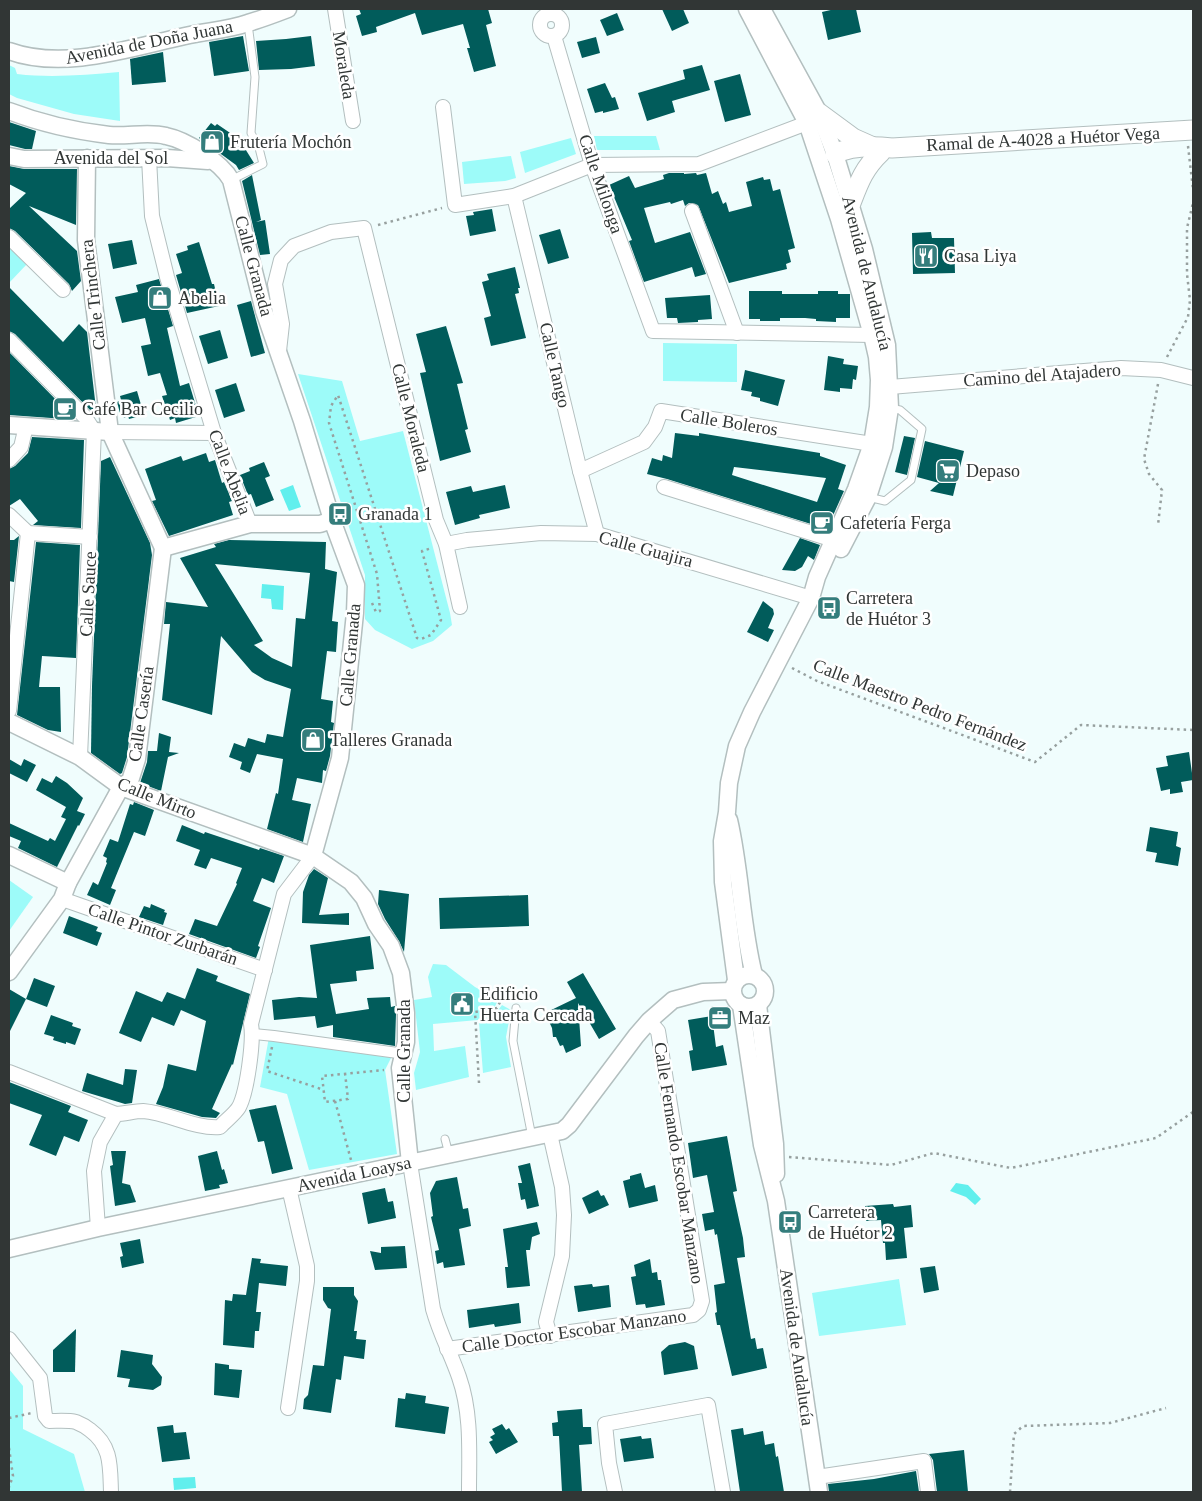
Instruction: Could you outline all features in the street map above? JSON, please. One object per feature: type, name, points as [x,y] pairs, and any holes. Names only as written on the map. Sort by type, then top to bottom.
[{"type":"main road","points":[[813,118],[881,149],[860,178],[851,204]]},
{"type":"main road","name":"Ramal de A-4028 a Huétor Vega","points":[[835,154],[840,151],[1190,130]]},
{"type":"street","name":"Avenida de Doña Juana","points":[[9,51],[24,56],[52,60],[88,56],[142,47],[184,36],[248,24],[288,9]]},
{"type":"street","name":"Moraleda","points":[[335,9],[352,121]]},
{"type":"street","name":"Avenida de Andalucía","points":[[727,812],[729,783],[737,746],[752,712],[811,598],[824,582],[868,497],[884,447],[890,408],[887,346],[876,295],[835,154],[747,9]]},
{"type":"street","name":"Avenida de Andalucía","points":[[762,9],[772,25],[813,118],[821,162],[872,335],[877,357],[879,380],[878,407],[872,444],[856,490],[817,577],[811,598]]},
{"type":"street","points":[[765,41],[772,25]]},
{"type":"street","name":"Calle Milonga","points":[[554,36],[592,165],[653,331],[737,332]]},
{"type":"street","points":[[443,107],[455,205],[514,196],[592,165],[699,164],[813,118]]},
{"type":"street","name":"Calle Granada","points":[[9,110],[34,121],[109,135],[165,135],[187,144],[213,161],[224,170],[231,180],[264,311],[332,520],[356,585],[355,613],[340,758],[313,856],[351,882],[364,898],[376,924],[391,946],[401,974],[406,1014],[405,1054],[400,1068],[410,1162],[433,1309],[439,1331],[459,1378],[466,1404],[469,1427],[469,1492]]},
{"type":"street","points":[[835,154],[833,174],[862,271],[859,288]]},
{"type":"street","name":"Avenida del Sol","points":[[9,156],[24,159],[188,158],[213,161]]},
{"type":"street","name":"Calle Trinchera","points":[[87,158],[86,240],[102,431]]},
{"type":"street","name":"Calle Abelia","points":[[148,158],[152,216],[167,277],[214,433],[250,524]]},
{"type":"street","name":"Calle Tango","points":[[514,196],[580,472],[597,534]]},
{"type":"street","points":[[692,211],[737,332],[872,335],[887,346]]},
{"type":"street","points":[[278,350],[282,324],[275,284],[281,260],[294,246],[331,232],[364,228]]},
{"type":"street","name":"Calle Moraleda","points":[[364,228],[436,520],[440,546],[460,607]]},
{"type":"street","points":[[9,237],[63,290]]},
{"type":"street","points":[[9,340],[85,417],[102,431],[164,548],[250,524],[320,524],[332,520]]},
{"type":"street","name":"Camino del Atajadero","points":[[890,388],[1121,368],[1161,370],[1193,378]]},
{"type":"street","name":"Calle Boleros","points":[[580,472],[644,442],[655,428],[661,411],[872,444]]},
{"type":"street","points":[[9,425],[102,431],[214,433]]},
{"type":"street","points":[[9,460],[21,447],[26,426]]},
{"type":"street","name":"Calle Sauce","points":[[80,757],[90,537],[102,431]]},
{"type":"street","points":[[868,497],[865,492],[874,456],[872,444]]},
{"type":"street","points":[[664,487],[834,540]]},
{"type":"street","points":[[9,515],[28,533],[90,537]]},
{"type":"street","points":[[9,711],[28,533]]},
{"type":"street","name":"Calle Guajira","points":[[440,546],[467,540],[541,533],[597,534],[811,598]]},
{"type":"street","name":"Calle Casería","points":[[9,972],[65,891],[121,788],[130,781],[137,759],[164,548]]},
{"type":"street","name":"Calle Mirto","points":[[9,722],[80,757],[121,788],[313,856]]},
{"type":"street","points":[[727,812],[734,844],[749,954],[754,975]]},
{"type":"street","points":[[727,812],[722,840],[724,882],[736,992],[762,1144],[776,1201]]},
{"type":"street","points":[[9,855],[65,891]]},
{"type":"street","points":[[9,1072],[116,1114],[143,1112],[177,1118],[210,1128],[220,1128],[239,1107],[248,1074],[253,1034],[251,1024],[284,894],[313,856]]},
{"type":"street","name":"Calle Pintor Zurbarán","points":[[65,891],[265,970]]},
{"type":"street","points":[[745,975],[754,975],[762,980],[766,989],[764,998],[758,1005],[749,1008],[736,992],[745,975]]},
{"type":"street","name":"Calle Fernando Escobar Manzano","points":[[700,1310],[702,1301],[658,1031],[649,1021],[673,1000],[703,992],[736,992]]},
{"type":"street","points":[[758,1005],[776,1144],[776,1201]]},
{"type":"street","name":"Avenida Loaysa","points":[[9,1249],[98,1228],[410,1162],[447,1147],[532,1137],[562,1131],[569,1125],[649,1021]]},
{"type":"street","points":[[253,1034],[405,1054]]},
{"type":"street","points":[[98,1228],[94,1171],[100,1142],[116,1114]]},
{"type":"street","points":[[550,1134],[562,1187],[564,1215],[562,1256],[546,1322],[550,1336]]},
{"type":"street","points":[[288,1408],[307,1282],[307,1266],[289,1188]]},
{"type":"street","name":"Avenida de Andalucía","points":[[776,1201],[818,1484]]},
{"type":"street","name":"Calle Doctor Escobar Manzano","points":[[447,1350],[693,1315],[700,1310]]},
{"type":"street","points":[[9,1339],[40,1378],[47,1416],[82,1424],[105,1445],[109,1460],[111,1492]]},
{"type":"street","points":[[615,1492],[609,1463],[605,1424],[708,1405],[722,1492]]},
{"type":"street","points":[[818,1484],[924,1461],[928,1492]]},
{"type":"lane","points":[[231,180],[263,164],[259,148],[251,133],[255,77],[248,24]]},
{"type":"lane","points":[[868,497],[885,502],[911,480],[922,429],[900,410],[890,408]]},
{"type":"lane","points":[[516,1008],[513,1041],[532,1137]]},
{"type":"path","points":[[1190,130],[1193,189]]},
{"type":"path","points":[[364,228],[455,205]]},
{"type":"path","points":[[371,601],[376,612],[380,612],[377,574],[329,423],[331,406],[338,395],[414,630],[417,638],[421,639],[431,635],[441,620],[422,551],[440,546]]},
{"type":"path","name":"Calle Maestro Pedro Fernández","points":[[778,661],[817,681],[1035,762],[1081,725],[1193,730]]},
{"type":"path","points":[[479,1082],[475,1012],[497,1008],[502,1000]]},
{"type":"path","points":[[274,1036],[267,1072],[324,1090]]},
{"type":"path","points":[[345,1073],[348,1099],[325,1102],[322,1076],[345,1073],[391,1069]]},
{"type":"path","points":[[335,1101],[352,1166]]},
{"type":"path","points":[[776,1157],[891,1165],[934,1153],[1011,1168],[1156,1138],[1193,1112]]},
{"type":"path","points":[[1010,1492],[1014,1434],[1023,1426],[1110,1423],[1166,1408]]},
{"type":"path","points":[[9,1418],[47,1416]]},
{"type":"path","points":[[9,1448],[13,1476],[9,1487]]},
{"type":"shaded area","points":[[9,65],[15,68],[17,74],[42,76],[119,72],[120,121],[74,114],[9,94]]},
{"type":"shaded area","points":[[594,136],[656,136],[660,150],[597,150]]},
{"type":"shaded area","points":[[571,138],[576,154],[525,173],[520,152]]},
{"type":"shaded area","points":[[511,156],[516,178],[505,181],[464,184],[462,162]]},
{"type":"shaded area","points":[[9,245],[27,264],[9,283]]},
{"type":"shaded area","points":[[663,343],[737,344],[737,382],[663,381]]},
{"type":"shaded area","points":[[298,374],[342,381],[360,441],[403,431],[452,625],[433,641],[412,649],[375,630],[365,619],[365,575]]},
{"type":"shaded area","points":[[293,485],[301,507],[289,511],[280,490]]},
{"type":"shaded area","points":[[262,584],[284,586],[283,610],[272,609],[271,599],[261,598]]},
{"type":"shaded area","points":[[9,880],[33,897],[9,931]]},
{"type":"shaded area","points":[[433,964],[446,965],[475,987],[498,1000],[489,1019],[433,1024],[434,1051],[465,1046],[469,1077],[416,1090],[414,1073],[420,1052],[414,1000],[432,997],[428,977]]},
{"type":"shaded area","points":[[502,1005],[511,1010],[506,1037],[511,1067],[483,1073],[479,1022],[489,1022]]},
{"type":"shaded area","points":[[269,1037],[393,1054],[385,1070],[397,1154],[309,1170],[287,1094],[260,1087]]},
{"type":"shaded area","points":[[956,1183],[968,1185],[981,1199],[975,1205],[966,1197],[950,1191]]},
{"type":"shaded area","points":[[899,1279],[906,1325],[819,1336],[812,1293]]},
{"type":"shaded area","points":[[9,1369],[23,1386],[23,1429],[74,1454],[85,1492],[9,1492]]},
{"type":"shaded area","points":[[195,1477],[196,1488],[174,1490],[173,1478]]},
{"type":"building","points":[[359,9],[488,9],[492,23],[486,25],[496,66],[474,72],[463,24],[422,35],[415,13],[376,27],[377,32],[362,36],[356,16],[361,14]]},
{"type":"building","points":[[662,9],[683,9],[689,23],[672,31]]},
{"type":"building","points":[[835,9],[856,9],[861,32],[828,40],[822,12]]},
{"type":"building","points":[[617,13],[624,30],[607,36],[600,20]]},
{"type":"building","points":[[243,36],[249,71],[214,76],[209,42]]},
{"type":"building","points":[[311,36],[315,66],[259,70],[256,41]]},
{"type":"building","points":[[596,37],[600,53],[582,58],[577,42]]},
{"type":"building","points":[[163,52],[166,82],[132,85],[130,59]]},
{"type":"building","points":[[702,65],[710,90],[672,101],[675,112],[647,121],[638,93],[685,79],[683,70]]},
{"type":"building","points":[[740,74],[751,115],[725,122],[714,81]]},
{"type":"building","points":[[605,83],[612,98],[615,97],[619,109],[595,113],[587,89]]},
{"type":"building","points":[[9,122],[36,131],[32,149],[9,145]]},
{"type":"building","points":[[211,123],[215,126],[217,124],[239,139],[254,163],[239,170],[236,165],[199,138]]},
{"type":"building","points":[[9,166],[24,169],[77,169],[76,225],[29,206],[77,251],[81,281],[72,291],[69,284],[15,231],[9,228],[9,209],[26,193],[9,184]]},
{"type":"building","points":[[669,173],[696,173],[697,175],[706,173],[712,194],[718,191],[723,204],[726,202],[729,212],[752,206],[746,182],[763,177],[764,180],[770,179],[773,191],[780,189],[795,248],[788,250],[791,262],[786,264],[787,269],[729,283],[698,205],[689,203],[685,206],[683,200],[671,204],[670,202],[644,208],[655,243],[690,232],[706,274],[695,277],[692,267],[644,282],[629,241],[632,240],[609,185],[629,176],[635,188],[664,179],[663,175]]},
{"type":"building","points":[[252,175],[261,220],[256,222],[265,220],[270,254],[260,255],[242,181]]},
{"type":"building","points":[[492,209],[496,231],[470,236],[466,216],[474,215],[473,212]]},
{"type":"building","points":[[560,229],[569,258],[548,264],[539,235]]},
{"type":"building","points":[[931,232],[932,238],[954,238],[955,273],[913,274],[912,233]]},
{"type":"building","points":[[132,240],[137,264],[113,269],[108,244]]},
{"type":"building","points":[[199,242],[212,284],[214,284],[219,306],[187,313],[176,275],[182,273],[176,254],[188,250],[187,246]]},
{"type":"building","points":[[515,267],[520,288],[518,288],[519,293],[515,294],[526,338],[491,346],[484,318],[491,316],[482,282],[489,280],[487,274]]},
{"type":"building","points":[[159,279],[173,326],[167,328],[180,386],[189,383],[199,416],[176,423],[175,418],[170,420],[162,396],[167,395],[160,373],[148,376],[141,346],[151,344],[145,318],[122,323],[115,297],[138,292],[136,285]]},
{"type":"building","points":[[9,287],[63,342],[79,324],[87,332],[97,417],[15,334],[9,331]]},
{"type":"building","points":[[749,291],[782,291],[782,294],[818,294],[818,291],[838,291],[838,294],[850,294],[850,318],[836,318],[836,322],[816,321],[816,319],[805,318],[780,318],[780,321],[749,319]]},
{"type":"building","points":[[710,295],[712,319],[678,323],[677,318],[667,318],[665,298]]},
{"type":"building","points":[[251,301],[265,353],[251,357],[237,305]]},
{"type":"building","points":[[446,326],[463,383],[457,384],[468,429],[465,430],[471,452],[440,461],[420,373],[426,372],[416,334]]},
{"type":"building","points":[[220,330],[228,358],[208,364],[199,336]]},
{"type":"building","points":[[9,352],[70,414],[65,419],[9,415]]},
{"type":"building","points":[[828,356],[844,359],[843,364],[858,366],[856,380],[853,379],[852,389],[840,388],[840,392],[824,390]]},
{"type":"building","points":[[745,370],[785,380],[778,406],[760,401],[760,398],[751,396],[752,392],[741,390]]},
{"type":"building","points":[[236,383],[245,411],[224,418],[215,390]]},
{"type":"building","points":[[137,391],[144,415],[129,419],[128,416],[124,418],[122,412],[120,413],[117,402],[121,400],[120,396]]},
{"type":"building","points":[[675,433],[699,436],[699,433],[820,453],[820,456],[846,465],[838,489],[844,491],[827,529],[647,474],[652,458],[662,461],[663,455],[672,458]],"holes":[[[734,467],[826,478],[817,502],[732,475]]]},
{"type":"building","points":[[904,436],[915,438],[907,475],[895,472]]},
{"type":"building","points":[[32,437],[84,440],[81,528],[33,525],[38,521],[20,499],[9,506],[9,469],[15,466],[28,453]]},
{"type":"building","name":"Depaso","points":[[925,441],[964,451],[953,496],[930,491],[939,483],[917,477]]},
{"type":"building","points":[[206,453],[209,462],[215,460],[222,483],[224,482],[232,501],[229,502],[233,515],[169,536],[152,501],[156,500],[145,469],[181,456],[183,461]]},
{"type":"building","points":[[110,457],[150,543],[152,555],[127,757],[120,774],[91,753],[101,461]]},
{"type":"building","points":[[264,462],[270,476],[265,478],[274,500],[256,507],[251,494],[248,495],[240,475],[250,471],[249,468]]},
{"type":"building","points":[[505,485],[510,508],[479,515],[480,518],[455,525],[446,492],[471,486],[473,492]]},
{"type":"building","points":[[19,536],[14,582],[9,581],[9,540],[14,540]]},
{"type":"building","points":[[800,538],[820,545],[814,560],[808,556],[802,567],[795,571],[782,570]]},
{"type":"building","points":[[229,540],[326,542],[325,569],[337,572],[332,621],[338,622],[336,652],[327,651],[321,699],[333,701],[331,722],[334,723],[330,756],[326,771],[323,770],[322,783],[297,778],[292,800],[311,804],[303,842],[267,829],[276,793],[278,794],[283,759],[257,754],[250,773],[240,769],[242,762],[229,757],[234,743],[245,747],[248,738],[265,743],[267,734],[283,737],[291,689],[265,680],[252,672],[221,636],[212,715],[162,700],[170,624],[164,624],[166,602],[208,607],[180,558],[216,547],[214,544]],"holes":[[[215,564],[310,573],[305,619],[296,618],[292,667],[272,658],[254,645],[263,641]]]},
{"type":"building","points":[[36,542],[80,545],[76,658],[42,656],[39,687],[60,687],[61,732],[48,730],[17,715]]},
{"type":"building","points":[[763,601],[773,609],[774,614],[768,628],[774,630],[768,642],[747,632]]},
{"type":"building","points":[[159,733],[171,737],[169,752],[179,753],[168,757],[161,791],[140,783],[147,762],[148,751],[157,751]]},
{"type":"building","points":[[1189,752],[1193,780],[1181,782],[1183,792],[1170,794],[1170,789],[1161,791],[1156,768],[1168,766],[1166,756]]},
{"type":"building","points":[[9,759],[21,766],[24,759],[36,765],[27,782],[9,773]]},
{"type":"building","points":[[56,776],[67,783],[83,798],[77,811],[85,814],[57,867],[18,848],[21,841],[9,836],[9,823],[48,841],[50,838],[55,841],[66,819],[61,817],[66,807],[36,790],[42,778],[52,783]]},
{"type":"building","points":[[134,802],[154,810],[145,836],[134,832],[111,888],[116,890],[110,905],[87,895],[93,882],[98,885],[107,863],[107,858],[103,856],[110,839],[118,842],[130,804],[133,805]]},
{"type":"building","points":[[182,825],[204,834],[205,832],[259,850],[260,848],[284,856],[274,883],[262,878],[253,901],[271,908],[258,946],[260,947],[256,958],[189,934],[195,919],[217,926],[237,884],[242,868],[211,858],[206,869],[194,865],[200,850],[176,841]]},
{"type":"building","points":[[1150,827],[1178,832],[1176,846],[1181,848],[1178,866],[1155,862],[1157,853],[1146,851]]},
{"type":"building","points":[[314,869],[328,878],[319,915],[349,913],[349,925],[302,923],[303,892],[309,875]]},
{"type":"building","points":[[379,890],[409,894],[404,952],[378,904]]},
{"type":"building","points":[[528,895],[529,926],[440,929],[439,898]]},
{"type":"building","points":[[151,904],[165,910],[164,912],[167,913],[163,925],[139,917],[144,906],[150,908]]},
{"type":"building","points":[[69,916],[98,927],[96,931],[102,933],[97,946],[63,933]]},
{"type":"building","points":[[370,936],[374,969],[356,971],[357,981],[330,984],[336,1014],[369,1009],[367,998],[390,997],[391,1007],[395,1006],[396,1014],[395,1046],[333,1037],[333,1025],[317,1028],[315,1016],[274,1020],[272,1000],[299,997],[317,998],[310,945]]},
{"type":"building","points":[[197,968],[218,976],[216,981],[250,994],[233,1065],[212,1109],[220,1113],[216,1118],[202,1117],[156,1104],[163,1087],[168,1064],[196,1071],[206,1021],[181,1010],[174,1026],[152,1017],[141,1042],[119,1033],[136,991],[162,1002],[167,992],[185,999]]},
{"type":"building","points":[[583,973],[616,1029],[599,1039],[578,1003],[581,1046],[566,1053],[563,1045],[560,1046],[556,1037],[553,1037],[552,1028],[545,1013],[576,998],[567,982]]},
{"type":"building","points":[[34,978],[55,986],[47,1007],[26,999]]},
{"type":"building","points":[[9,989],[26,999],[9,1033]]},
{"type":"building","points":[[51,1015],[73,1023],[72,1026],[81,1029],[75,1045],[53,1040],[54,1037],[44,1034]]},
{"type":"building","points":[[712,1016],[716,1047],[723,1045],[727,1065],[692,1071],[689,1051],[693,1050],[688,1020]]},
{"type":"building","points":[[125,1069],[137,1070],[132,1103],[125,1104],[82,1091],[87,1073],[123,1085]]},
{"type":"building","points":[[9,1082],[71,1106],[68,1112],[88,1120],[79,1142],[64,1136],[56,1156],[29,1145],[42,1115],[9,1103]]},
{"type":"building","points":[[276,1105],[293,1169],[272,1174],[264,1141],[258,1142],[249,1110]]},
{"type":"building","points":[[727,1136],[737,1191],[733,1192],[745,1257],[737,1258],[751,1339],[755,1338],[757,1349],[763,1348],[767,1368],[732,1376],[720,1325],[717,1325],[715,1313],[717,1312],[714,1285],[725,1283],[717,1234],[715,1235],[714,1229],[705,1231],[702,1214],[714,1212],[707,1175],[693,1178],[688,1143]]},
{"type":"building","points":[[111,1151],[126,1151],[122,1183],[130,1185],[136,1202],[115,1206],[110,1166],[113,1165]]},
{"type":"building","points":[[217,1151],[228,1183],[219,1185],[220,1188],[205,1191],[198,1156]]},
{"type":"building","points":[[530,1163],[539,1206],[527,1209],[525,1199],[521,1200],[518,1183],[522,1183],[518,1166]]},
{"type":"building","points":[[641,1173],[645,1188],[655,1185],[658,1201],[629,1208],[623,1181],[630,1179],[630,1176]]},
{"type":"building","points":[[457,1177],[463,1209],[468,1208],[471,1226],[459,1229],[465,1265],[444,1268],[443,1262],[437,1264],[435,1251],[439,1250],[431,1217],[433,1216],[430,1193],[436,1181]]},
{"type":"building","points":[[385,1188],[388,1202],[393,1201],[396,1218],[368,1224],[362,1193]]},
{"type":"building","points":[[598,1190],[601,1196],[604,1195],[609,1205],[589,1214],[582,1198]]},
{"type":"building","points":[[893,1204],[894,1207],[911,1205],[913,1227],[904,1228],[907,1258],[886,1260],[881,1220],[866,1221],[865,1206]]},
{"type":"building","points":[[537,1222],[540,1234],[532,1237],[530,1250],[526,1250],[530,1286],[507,1288],[505,1267],[508,1267],[503,1229]]},
{"type":"building","points":[[140,1239],[144,1263],[122,1268],[120,1257],[123,1256],[120,1243]]},
{"type":"building","points":[[405,1246],[407,1268],[375,1270],[370,1251],[381,1253],[381,1247]]},
{"type":"building","points":[[252,1258],[261,1259],[260,1263],[288,1266],[286,1286],[259,1283],[256,1312],[261,1312],[259,1331],[255,1331],[254,1348],[223,1345],[225,1300],[232,1301],[233,1294],[246,1295]]},
{"type":"building","points":[[650,1259],[652,1273],[657,1272],[658,1280],[661,1280],[665,1305],[646,1308],[645,1304],[636,1305],[631,1277],[636,1276],[634,1265]]},
{"type":"building","points":[[935,1266],[939,1290],[924,1293],[920,1268]]},
{"type":"building","points":[[592,1284],[593,1287],[609,1285],[611,1307],[578,1312],[574,1286]]},
{"type":"building","points":[[323,1287],[354,1287],[354,1295],[358,1301],[354,1331],[357,1331],[356,1339],[366,1340],[364,1359],[344,1356],[341,1380],[336,1379],[331,1413],[303,1409],[304,1399],[308,1395],[313,1365],[324,1366],[331,1309],[328,1308],[323,1300]]},
{"type":"building","points":[[519,1303],[521,1323],[495,1327],[494,1324],[469,1328],[467,1310]]},
{"type":"building","points":[[76,1329],[75,1372],[53,1372],[53,1350]]},
{"type":"building","points":[[685,1342],[694,1346],[698,1369],[664,1375],[661,1352],[669,1345]]},
{"type":"building","points":[[121,1350],[153,1355],[152,1364],[162,1377],[161,1385],[153,1390],[128,1387],[130,1379],[117,1377]]},
{"type":"building","points":[[215,1363],[229,1365],[229,1369],[242,1370],[239,1398],[214,1395]]},
{"type":"building","points":[[406,1393],[426,1396],[425,1403],[449,1407],[445,1434],[395,1427],[398,1398],[405,1399]]},
{"type":"building","points":[[582,1409],[583,1427],[591,1427],[592,1444],[579,1445],[582,1492],[562,1492],[559,1436],[553,1436],[552,1423],[558,1422],[557,1411]]},
{"type":"building","points":[[502,1424],[506,1430],[509,1428],[518,1442],[496,1454],[489,1442],[493,1440],[490,1437],[495,1434],[492,1429]]},
{"type":"building","points":[[173,1425],[174,1433],[186,1432],[190,1459],[162,1462],[157,1427]]},
{"type":"building","points":[[743,1428],[744,1435],[763,1431],[765,1445],[774,1443],[784,1492],[740,1492],[731,1430]]},
{"type":"building","points":[[641,1436],[642,1439],[651,1438],[654,1458],[624,1462],[620,1439]]},
{"type":"building","points":[[964,1450],[968,1492],[937,1492],[933,1460],[929,1454]]},
{"type":"building","points":[[916,1471],[919,1492],[829,1492],[828,1484],[874,1479]]},
{"type":"place","name":"Frutería Mochón","points":[[212,142]]},
{"type":"place","name":"Casa Liya","points":[[926,256]]},
{"type":"place","name":"Abelia","points":[[160,298]]},
{"type":"place","name":"Café Bar Cecilio","points":[[65,409]]},
{"type":"place","name":"Depaso","points":[[948,471]]},
{"type":"place","name":"Granada 1","points":[[340,514]]},
{"type":"place","name":"Cafetería Ferga","points":[[822,523]]},
{"type":"place","name":"Carretera de Huétor 3","points":[[829,608]]},
{"type":"place","name":"Talleres Granada","points":[[313,740]]},
{"type":"place","name":"Edificio Huerta Cercada","points":[[462,1004]]},
{"type":"place","name":"Maz","points":[[720,1018]]},
{"type":"place","name":"Carretera de Huétor 2","points":[[790,1222]]}]
